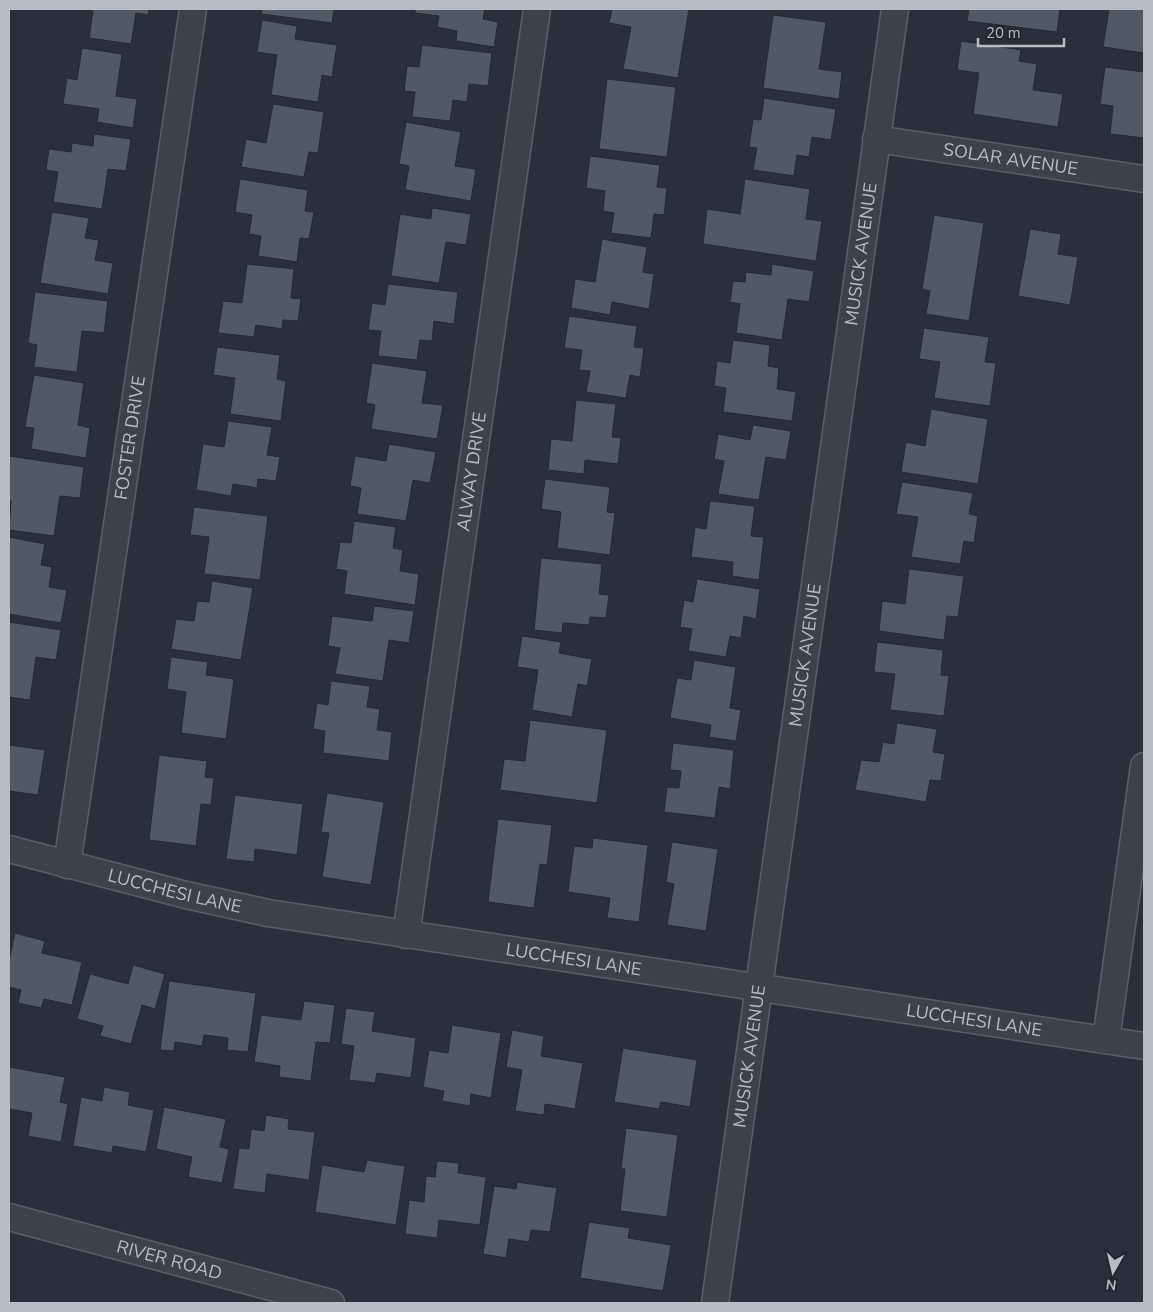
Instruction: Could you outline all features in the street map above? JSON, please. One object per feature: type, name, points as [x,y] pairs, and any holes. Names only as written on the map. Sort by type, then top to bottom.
[{"type":"street","name":"FOSTER DRIVE","points":[[67,865],[193,9]]},
{"type":"street","name":"ALWAY DRIVE","points":[[406,935],[537,9]]},
{"type":"street","name":"MUSICK AVENUE","points":[[715,1303],[895,9]]},
{"type":"street","name":"SOLAR AVENUE","points":[[876,139],[1144,179]]},
{"type":"street","points":[[1106,1040],[1144,766]]},
{"type":"street","name":"LUCCHESI LANE","points":[[9,849],[186,896],[268,913],[1144,1046]]},
{"type":"street","name":"RIVER ROAD","points":[[9,1217],[331,1303]]},
{"type":"building","points":[[80,9],[149,9],[148,15],[136,13],[131,44],[89,38],[93,11]]},
{"type":"building","points":[[262,9],[334,9],[332,23],[261,14]]},
{"type":"building","points":[[415,9],[485,9],[483,19],[498,22],[494,47],[456,41],[457,31],[437,27],[439,16],[415,13]]},
{"type":"building","points":[[612,9],[689,9],[678,78],[623,69],[631,27],[609,23]]},
{"type":"building","points":[[969,9],[1060,9],[1057,32],[967,21]]},
{"type":"building","points":[[1109,9],[1144,9],[1144,53],[1103,47]]},
{"type":"building","points":[[773,15],[826,22],[819,69],[842,72],[839,99],[763,88]]},
{"type":"building","points":[[262,20],[297,26],[295,39],[337,45],[332,77],[322,75],[318,102],[271,95],[277,55],[257,52]]},
{"type":"building","points":[[961,41],[1021,50],[1019,61],[1037,64],[1033,90],[1063,94],[1058,127],[973,114],[979,73],[957,70]]},
{"type":"building","points":[[422,45],[492,53],[488,86],[469,84],[467,102],[453,100],[450,121],[412,117],[415,92],[404,91],[407,66],[419,67]]},
{"type":"building","points":[[82,48],[122,54],[116,96],[137,99],[133,128],[97,122],[99,109],[63,104],[67,78],[77,80]]},
{"type":"building","points":[[1105,67],[1144,72],[1144,138],[1110,134],[1113,106],[1100,104]]},
{"type":"building","points":[[607,79],[676,87],[667,157],[599,149]]},
{"type":"building","points":[[764,98],[836,109],[831,140],[812,137],[809,157],[797,155],[794,176],[753,170],[757,148],[749,147],[753,119],[761,120]]},
{"type":"building","points":[[273,104],[324,112],[318,153],[309,152],[304,177],[241,167],[246,139],[266,143]]},
{"type":"building","points":[[406,122],[461,132],[455,166],[476,169],[471,201],[405,190],[409,166],[399,164]]},
{"type":"building","points":[[94,134],[131,139],[126,171],[108,169],[102,209],[53,202],[58,172],[46,170],[49,149],[71,152],[72,143],[93,146]]},
{"type":"building","points":[[590,156],[660,165],[657,187],[667,188],[664,215],[654,214],[651,238],[611,233],[614,213],[603,211],[605,191],[586,188]]},
{"type":"building","points":[[240,179],[308,190],[305,211],[314,212],[309,239],[300,238],[297,262],[258,256],[261,236],[249,234],[252,215],[235,212]]},
{"type":"building","points":[[745,179],[810,189],[806,219],[822,221],[816,261],[703,244],[707,209],[740,214]]},
{"type":"building","points":[[432,208],[471,214],[466,245],[446,242],[439,283],[391,276],[400,214],[431,219]]},
{"type":"building","points":[[52,212],[89,218],[85,238],[99,240],[95,260],[113,263],[108,294],[40,283]]},
{"type":"building","points":[[934,215],[984,223],[969,321],[926,314],[930,291],[922,289]]},
{"type":"building","points":[[1030,229],[1061,234],[1058,254],[1078,257],[1070,305],[1018,296]]},
{"type":"building","points":[[602,239],[647,247],[643,272],[654,274],[649,309],[612,302],[610,315],[571,308],[575,279],[595,282]]},
{"type":"building","points":[[247,264],[294,269],[291,298],[301,299],[298,321],[283,320],[282,329],[256,325],[254,337],[218,333],[223,301],[242,303]]},
{"type":"building","points":[[772,264],[814,271],[809,302],[788,299],[782,340],[736,333],[740,304],[730,302],[733,281],[745,282],[746,272],[771,275]]},
{"type":"building","points":[[388,284],[458,292],[454,324],[434,321],[432,341],[420,340],[417,360],[378,356],[381,331],[368,330],[372,303],[385,305]]},
{"type":"building","points":[[35,292],[108,301],[104,333],[82,331],[77,372],[34,367],[37,345],[28,343]]},
{"type":"building","points":[[569,316],[637,326],[634,347],[644,348],[640,377],[630,375],[626,398],[586,392],[590,371],[579,370],[582,350],[564,348]]},
{"type":"building","points":[[924,328],[989,337],[985,362],[996,363],[990,406],[934,398],[940,362],[919,359]]},
{"type":"building","points":[[733,340],[770,345],[768,366],[779,368],[777,389],[796,392],[792,421],[723,412],[726,388],[714,386],[717,361],[730,363]]},
{"type":"building","points":[[217,347],[280,355],[277,379],[286,381],[281,421],[230,414],[235,378],[213,375]]},
{"type":"building","points":[[372,363],[427,371],[422,403],[443,405],[437,439],[371,429],[375,405],[366,403]]},
{"type":"building","points":[[34,375],[84,383],[78,425],[90,428],[86,458],[31,449],[34,428],[25,427]]},
{"type":"building","points":[[576,400],[616,404],[612,437],[621,438],[618,464],[585,460],[584,474],[548,470],[551,439],[572,441]]},
{"type":"building","points":[[931,409],[988,419],[978,484],[901,472],[906,442],[925,446]]},
{"type":"building","points":[[228,421],[272,427],[267,455],[280,457],[276,481],[258,479],[257,488],[233,484],[231,496],[196,490],[203,444],[224,447]]},
{"type":"building","points":[[753,425],[791,431],[786,460],[766,457],[759,500],[718,494],[724,461],[714,459],[718,434],[750,440]]},
{"type":"building","points":[[389,444],[436,452],[430,483],[413,480],[406,521],[357,514],[361,488],[350,486],[355,456],[386,461]]},
{"type":"building","points":[[9,456],[84,467],[80,498],[60,496],[54,536],[9,530],[11,501],[9,500]]},
{"type":"building","points":[[545,479],[610,487],[607,512],[615,513],[610,555],[557,548],[561,512],[541,509]]},
{"type":"building","points":[[902,482],[973,493],[969,514],[978,516],[974,543],[964,541],[960,564],[911,557],[918,517],[896,514]]},
{"type":"building","points":[[710,501],[755,506],[751,536],[764,537],[759,580],[732,576],[733,562],[691,557],[695,527],[706,529]]},
{"type":"building","points":[[194,507],[268,516],[260,580],[204,574],[209,537],[190,535]]},
{"type":"building","points":[[354,521],[396,527],[393,548],[403,550],[400,571],[419,574],[415,605],[344,594],[347,571],[336,569],[340,542],[351,543]]},
{"type":"building","points":[[9,537],[45,544],[41,565],[52,567],[49,587],[67,590],[61,623],[9,614]]},
{"type":"building","points":[[541,558],[602,564],[599,594],[609,595],[606,618],[590,617],[589,625],[563,623],[562,633],[534,630]]},
{"type":"building","points":[[909,569],[964,576],[958,617],[947,616],[944,640],[879,631],[882,601],[905,604]]},
{"type":"building","points":[[697,579],[760,589],[756,619],[744,616],[741,638],[730,636],[726,657],[688,651],[692,629],[680,627],[684,600],[693,602]]},
{"type":"building","points":[[212,581],[253,588],[241,660],[171,649],[176,619],[194,621],[197,601],[209,602]]},
{"type":"building","points":[[374,606],[414,611],[409,643],[389,640],[383,681],[335,674],[340,648],[328,646],[332,616],[372,621]]},
{"type":"building","points":[[9,622],[61,630],[56,660],[36,657],[30,700],[9,697]]},
{"type":"building","points":[[522,636],[561,642],[559,653],[592,659],[587,686],[578,684],[572,717],[532,710],[538,670],[517,667]]},
{"type":"building","points":[[877,642],[943,650],[941,675],[949,676],[944,716],[890,710],[895,674],[874,672]]},
{"type":"building","points":[[171,657],[208,662],[206,675],[234,679],[226,739],[181,733],[186,692],[167,689]]},
{"type":"building","points":[[694,660],[736,667],[730,708],[741,710],[736,741],[709,737],[711,725],[670,718],[677,678],[691,680]]},
{"type":"building","points":[[331,681],[370,686],[367,707],[380,709],[377,730],[392,732],[389,761],[323,753],[325,731],[313,729],[317,703],[328,705]]},
{"type":"building","points":[[530,720],[607,730],[597,803],[500,790],[504,759],[525,761]]},
{"type":"building","points":[[897,723],[937,729],[933,752],[945,754],[941,781],[930,780],[926,802],[855,790],[861,760],[879,762],[883,742],[894,744]]},
{"type":"building","points":[[673,743],[734,750],[730,789],[719,787],[715,818],[664,812],[667,787],[679,788],[681,771],[670,770]]},
{"type":"building","points":[[9,745],[45,750],[38,795],[9,791]]},
{"type":"building","points":[[159,755],[207,761],[205,777],[214,778],[211,805],[201,804],[196,846],[149,840]]},
{"type":"building","points":[[327,793],[384,802],[371,885],[322,877],[329,833],[321,832]]},
{"type":"building","points":[[235,795],[303,804],[297,855],[255,849],[254,862],[226,859]]},
{"type":"building","points":[[498,819],[552,825],[547,865],[540,864],[534,908],[488,902]]},
{"type":"building","points":[[593,838],[648,845],[639,922],[607,918],[610,898],[568,892],[574,846],[592,848]]},
{"type":"building","points":[[672,842],[718,849],[706,931],[667,925],[674,884],[666,882]]},
{"type":"building","points":[[15,933],[45,941],[42,953],[82,962],[72,1005],[44,999],[41,1008],[18,1003],[21,990],[9,987],[9,961]]},
{"type":"building","points":[[133,965],[165,974],[155,1009],[142,1005],[131,1044],[100,1036],[103,1026],[77,1019],[90,974],[128,984]]},
{"type":"building","points":[[169,981],[256,993],[248,1052],[227,1050],[228,1038],[204,1035],[202,1046],[175,1042],[174,1051],[160,1050]]},
{"type":"building","points":[[304,1001],[335,1005],[330,1043],[316,1042],[311,1081],[279,1077],[280,1066],[254,1062],[261,1015],[301,1020]]},
{"type":"building","points":[[346,1008],[375,1012],[372,1031],[416,1038],[411,1078],[377,1073],[375,1083],[349,1080],[354,1046],[341,1044]]},
{"type":"building","points":[[452,1025],[501,1033],[491,1098],[471,1094],[470,1106],[442,1101],[444,1091],[423,1087],[429,1050],[448,1053]]},
{"type":"building","points":[[512,1030],[544,1036],[541,1056],[583,1063],[575,1109],[545,1104],[544,1115],[515,1111],[522,1070],[506,1067]]},
{"type":"building","points":[[623,1048],[697,1060],[690,1107],[661,1102],[659,1109],[614,1102]]},
{"type":"building","points":[[9,1067],[65,1077],[60,1102],[68,1104],[61,1142],[28,1136],[32,1113],[9,1109]]},
{"type":"building","points":[[104,1087],[130,1092],[128,1105],[154,1110],[146,1152],[113,1146],[112,1153],[73,1146],[81,1097],[102,1101]]},
{"type":"building","points":[[164,1107],[226,1119],[220,1147],[229,1149],[222,1183],[188,1177],[192,1157],[156,1149]]},
{"type":"building","points":[[266,1115],[289,1119],[288,1129],[315,1132],[309,1180],[267,1174],[265,1193],[233,1189],[239,1148],[249,1149],[251,1129],[264,1131]]},
{"type":"building","points":[[626,1128],[678,1135],[667,1217],[620,1211],[625,1169],[621,1169]]},
{"type":"building","points":[[367,1160],[405,1166],[396,1225],[315,1212],[322,1165],[364,1172]]},
{"type":"building","points":[[437,1161],[459,1163],[458,1173],[486,1177],[480,1225],[439,1220],[437,1238],[405,1234],[409,1200],[424,1202],[426,1176],[435,1177]]},
{"type":"building","points":[[517,1182],[557,1188],[550,1232],[531,1230],[529,1242],[509,1239],[506,1258],[483,1254],[494,1186],[516,1189]]},
{"type":"building","points":[[589,1222],[630,1228],[628,1238],[671,1245],[663,1291],[580,1278]]}]
